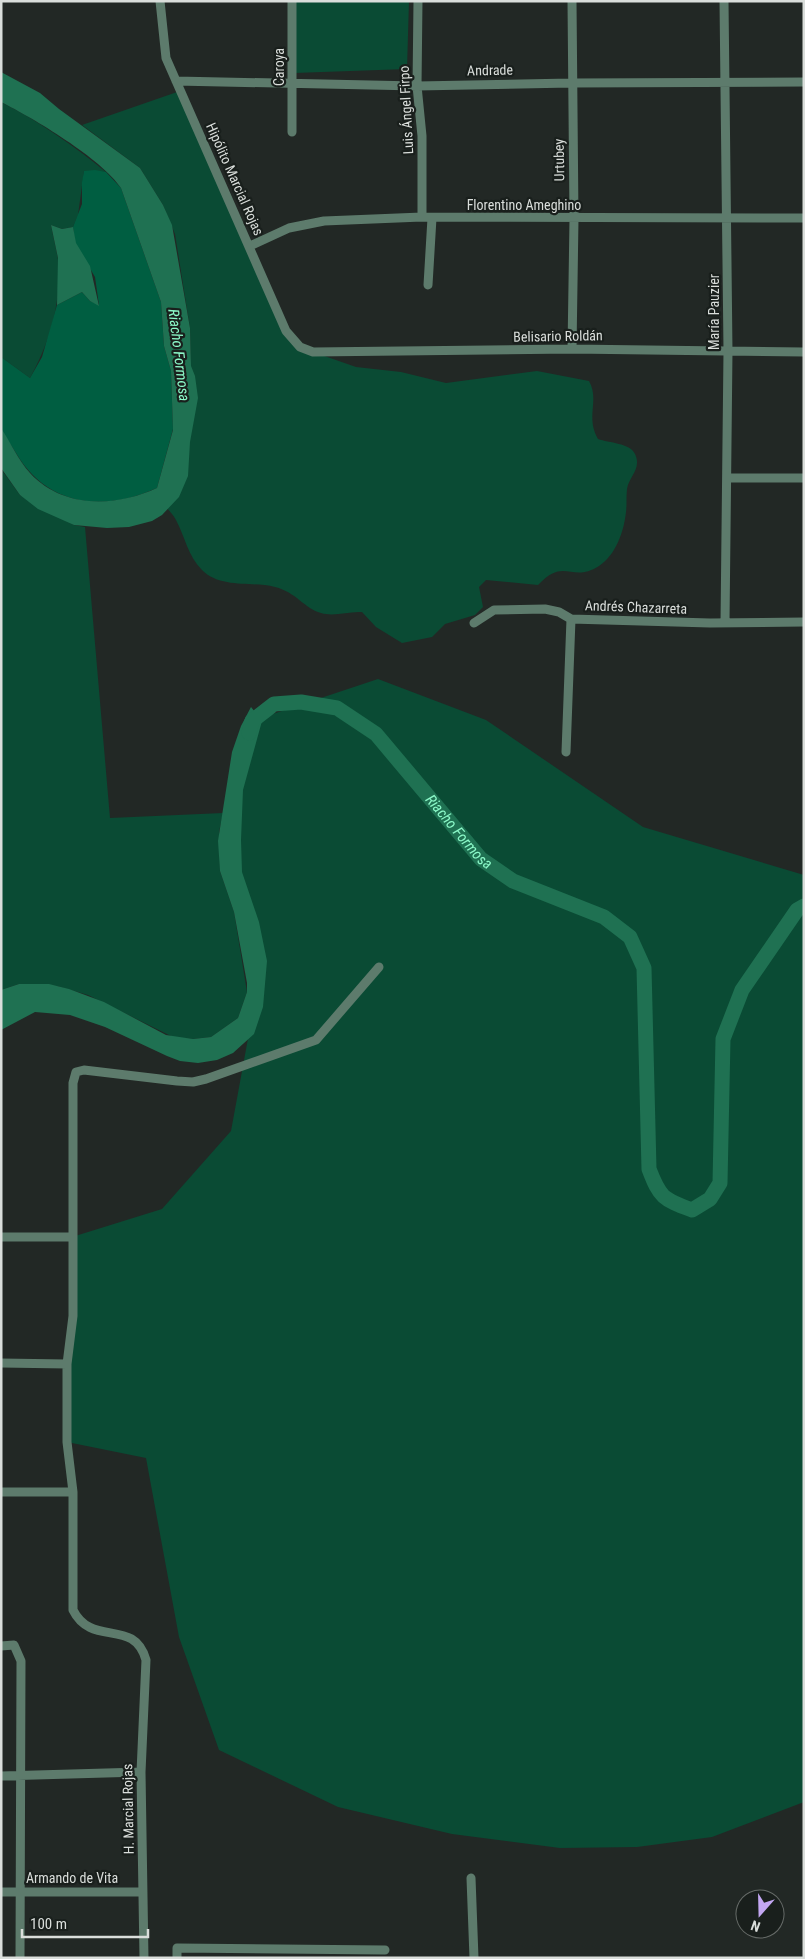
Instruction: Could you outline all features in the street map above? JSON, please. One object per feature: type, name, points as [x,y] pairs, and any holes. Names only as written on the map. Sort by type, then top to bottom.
[{"type":"street","name":"Hipólito Marcial Rojas","points":[[160,1],[166,58],[176,81],[286,331],[300,347],[313,352]]},
{"type":"street","name":"Caroya","points":[[292,1],[292,132]]},
{"type":"street","name":"Luis Ángel Firpo","points":[[418,1],[417,86],[422,136],[422,217]]},
{"type":"street","name":"Urtubey","points":[[572,1],[571,83],[574,219],[572,349]]},
{"type":"street","name":"María Pauzier","points":[[724,1],[728,351],[725,623]]},
{"type":"street","name":"Andrade","points":[[176,81],[417,86],[804,82]]},
{"type":"street","name":"Florentino Ameghino","points":[[250,246],[304,223],[422,217],[574,219],[804,218]]},
{"type":"street","points":[[428,285],[432,218]]},
{"type":"street","name":"Belisario Roldán","points":[[313,352],[572,349],[804,352]]},
{"type":"street","points":[[727,478],[804,478]]},
{"type":"street","name":"Andrés Chazarreta","points":[[474,623],[494,610],[545,609],[559,612],[571,619],[725,623],[804,622]]},
{"type":"street","points":[[566,752],[571,619]]},
{"type":"street","points":[[1,1492],[73,1492],[68,1442],[67,1364],[73,1316],[73,1083],[76,1072],[84,1070],[193,1082],[206,1079],[316,1040],[379,967]]},
{"type":"street","points":[[1,1237],[72,1237]]},
{"type":"street","points":[[1,1363],[67,1364]]},
{"type":"street","name":"H. Marcial Rojas","points":[[73,1492],[73,1610],[78,1620],[86,1626],[129,1637],[137,1641],[143,1649],[146,1660],[141,1772],[144,1958]]},
{"type":"street","points":[[1,1646],[14,1645],[21,1661],[20,1958]]},
{"type":"street","points":[[1,1776],[141,1772]]},
{"type":"street","points":[[471,1878],[474,1958]]},
{"type":"street","name":"Armando de Vita","points":[[1,1892],[143,1892]]},
{"type":"street","points":[[256,1948],[256,1958]]},
{"type":"street","points":[[177,1953],[256,1948],[385,1950]]},
{"type":"shaded area","points":[[295,1],[409,1],[407,69],[294,73]]},
{"type":"shaded area","points":[[180,91],[286,331],[313,352],[356,367],[401,372],[446,383],[537,371],[589,381],[593,395],[592,416],[594,431],[598,439],[629,448],[637,459],[636,468],[628,484],[626,512],[621,535],[610,556],[605,561],[589,571],[555,572],[538,585],[486,580],[479,587],[483,607],[475,615],[445,624],[432,637],[402,643],[376,627],[362,612],[321,613],[310,608],[295,596],[282,589],[266,585],[218,580],[197,565],[174,517],[158,500],[191,366],[190,328],[175,234],[163,205],[140,168],[82,125]]},
{"type":"shaded area","points":[[1,102],[56,134],[106,172],[84,171],[78,215],[73,227],[62,229],[51,225],[58,259],[59,275],[56,306],[49,336],[30,378],[1,357]]},
{"type":"shaded area","points":[[84,171],[106,172],[121,188],[161,302],[164,346],[171,371],[173,429],[157,488],[137,496],[98,502],[79,500],[61,494],[44,485],[29,471],[1,427],[1,357],[30,378],[42,357],[57,305],[82,292],[90,301],[99,305],[95,277],[75,243],[73,227],[82,204]]},
{"type":"shaded area","points":[[1,469],[20,495],[74,525],[85,527],[110,818],[223,813],[219,832],[220,871],[234,912],[247,992],[238,1018],[211,1037],[175,1038],[88,995],[57,986],[19,984],[1,990]]},
{"type":"shaded area","points":[[378,679],[486,720],[643,827],[804,875],[804,1802],[712,1837],[637,1847],[560,1848],[452,1834],[338,1807],[219,1750],[179,1637],[146,1458],[67,1442],[72,1237],[162,1209],[231,1131],[256,995],[232,852],[252,721]]},
{"type":"water","points":[[1,72],[40,93],[140,168],[163,205],[172,225],[190,328],[191,366],[195,376],[198,398],[190,442],[188,476],[179,497],[162,515],[152,521],[129,527],[107,528],[74,525],[38,509],[20,495],[1,468],[1,428],[26,468],[43,485],[74,499],[108,501],[124,499],[157,488],[173,430],[171,371],[164,346],[161,302],[121,188],[112,177],[83,152],[31,118],[1,102]]},
{"type":"water","points":[[51,225],[62,229],[73,227],[76,243],[90,266],[99,306],[90,301],[82,292],[57,305],[58,258]]},
{"type":"water","points":[[251,707],[262,721],[243,790],[242,872],[259,922],[267,961],[263,1007],[254,1034],[233,1053],[217,1060],[198,1063],[180,1061],[105,1027],[70,1015],[35,1012],[1,1030],[1,990],[19,984],[49,984],[69,989],[104,1002],[166,1035],[193,1039],[211,1037],[238,1018],[247,992],[247,983],[234,912],[220,871],[218,841],[232,752],[241,726]]},
{"type":"waterway","name":"Riacho Formosa","points":[[249,733],[252,721],[274,704],[301,702],[337,708],[376,734],[481,859],[513,881],[604,917],[630,937],[644,968],[649,1169],[656,1186],[664,1196],[692,1210],[710,1199],[720,1183],[723,1039],[742,990],[797,910],[804,906]]}]
